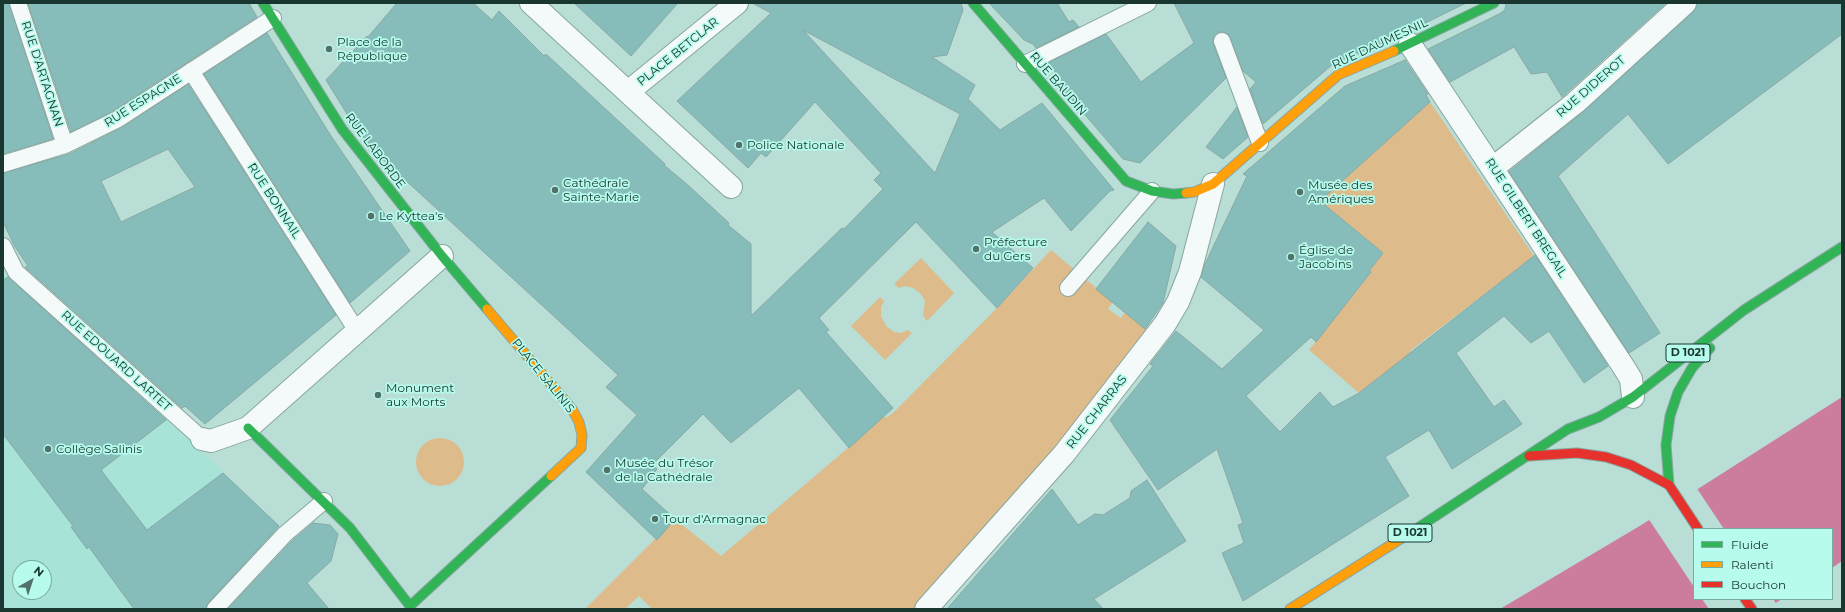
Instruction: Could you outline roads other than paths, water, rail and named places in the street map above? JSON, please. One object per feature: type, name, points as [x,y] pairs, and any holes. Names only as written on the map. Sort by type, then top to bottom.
[{"type":"street","points":[[264,3],[273,18]]},
{"type":"street","points":[[531,3],[731,188]]},
{"type":"street","name":"RUE BAUDIN","points":[[973,3],[1126,181]]},
{"type":"street","name":"RUE DAUMESNIL","points":[[1126,181],[1152,191],[1173,194],[1194,192],[1213,184],[1338,75],[1410,44],[1494,3]]},
{"type":"street","name":"RUE DIDEROT","points":[[1493,168],[1575,103],[1685,3]]},
{"type":"street","name":"PLACE BETCLAR","points":[[628,92],[725,6]]},
{"type":"street","name":"RUE LABORDE","points":[[273,18],[342,129],[442,256]]},
{"type":"street","name":"RUE GILBERT BREGAIL","points":[[1410,44],[1623,366],[1631,379],[1633,397]]},
{"type":"street","name":"RUE CHARRAS","points":[[926,609],[1064,454],[1165,324],[1178,302],[1190,272],[1213,184]]},
{"type":"street","name":"D 1021","points":[[1290,609],[1529,456],[1568,429],[1599,417],[1633,397],[1744,310],[1842,247]]},
{"type":"street","points":[[248,428],[442,256]]},
{"type":"street","name":"PLACE SALINIS","points":[[248,428],[350,528],[408,608],[581,448],[582,435],[579,422],[572,409],[442,256]]},
{"type":"street","points":[[1669,485],[1666,445],[1670,416],[1678,392],[1692,368],[1744,310]]},
{"type":"street","name":"RUE EDOUARD LARTET","points":[[202,439],[211,440],[248,428]]},
{"type":"street","points":[[1529,456],[1577,453],[1606,457],[1631,465],[1669,485],[1697,528]]},
{"type":"street","points":[[1746,600],[1752,609]]},
{"type":"lane","name":"RUE D'ARTAGNAN","points":[[18,3],[65,145]]},
{"type":"lane","points":[[1025,64],[1148,3]]},
{"type":"lane","name":"RUE ESPAGNE","points":[[3,164],[65,145],[118,119],[273,18]]},
{"type":"lane","points":[[1222,41],[1260,143]]},
{"type":"lane","name":"RUE BONNAIL","points":[[191,71],[357,331]]},
{"type":"lane","points":[[1068,288],[1152,191]]},
{"type":"lane","name":"RUE EDOUARD LARTET","points":[[3,246],[16,272],[202,439]]},
{"type":"lane","points":[[215,609],[285,534],[324,501]]},
{"type":"place","name":"Place de la République","points":[[329,49]]},
{"type":"place","name":"Police Nationale","points":[[739,145]]},
{"type":"place","name":"Cathédrale Sainte-Marie","points":[[555,190]]},
{"type":"place","name":"Musée des Amériques","points":[[1300,192]]},
{"type":"place","name":"Le Kyttea's","points":[[371,216]]},
{"type":"place","name":"Préfecture du Gers","points":[[976,249]]},
{"type":"place","name":"Église de Jacobins","points":[[1291,257]]},
{"type":"place","name":"Monument aux Morts","points":[[378,395]]},
{"type":"place","name":"Collège Salinis","points":[[48,449]]},
{"type":"place","name":"Musée du Trésor de la Cathédrale","points":[[607,470]]},
{"type":"place","name":"Tour d'Armagnac","points":[[655,519]]}]
